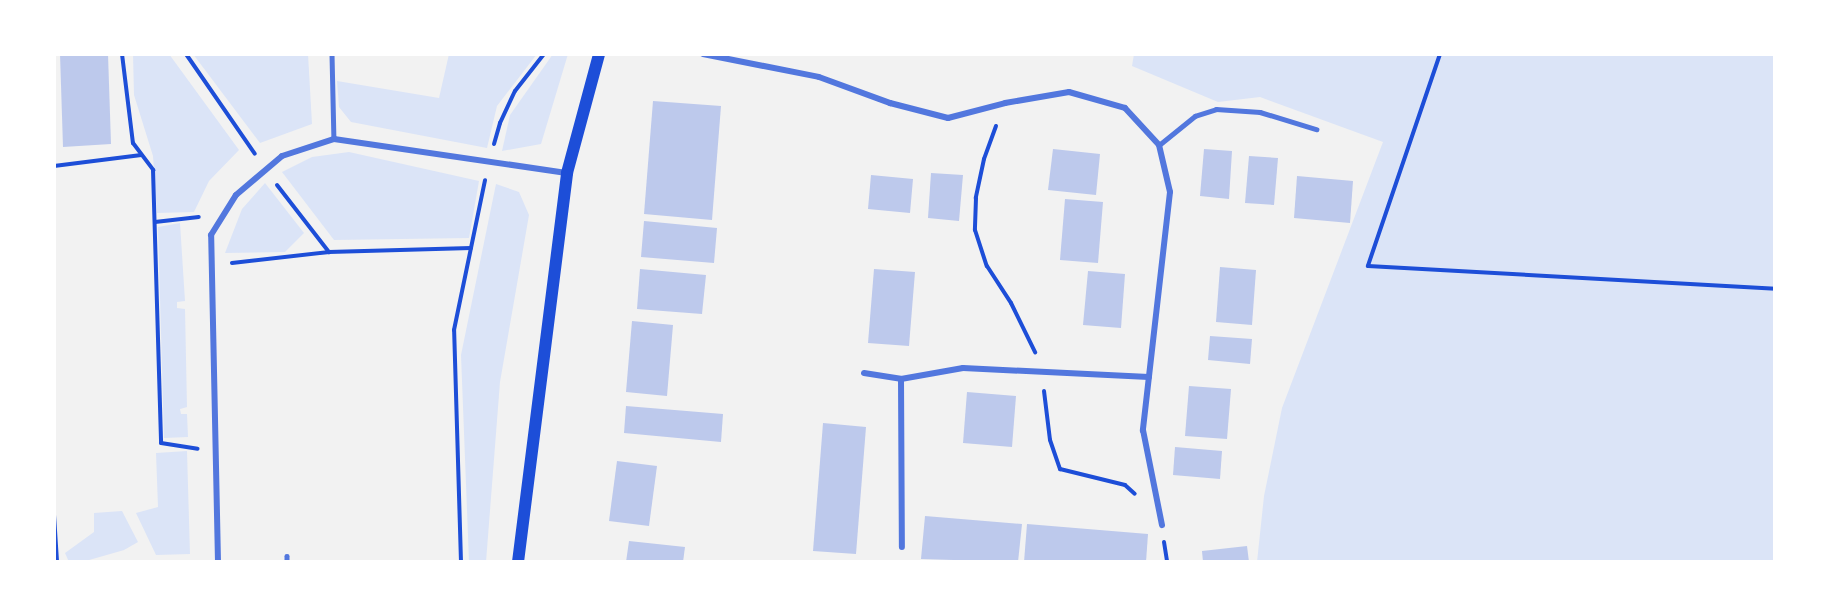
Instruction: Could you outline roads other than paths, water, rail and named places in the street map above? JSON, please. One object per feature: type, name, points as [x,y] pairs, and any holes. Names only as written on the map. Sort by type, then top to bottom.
[{"type":"main road","points":[[519,562],[567,172],[599,54]]},
{"type":"street","points":[[703,54],[819,78],[890,103],[948,118],[1005,103],[1069,92],[1125,108],[1159,144],[1170,192],[1143,430],[1162,525]]},
{"type":"street","points":[[218,562],[211,236],[236,195],[282,156],[334,139],[567,172]]},
{"type":"street","points":[[864,373],[901,379],[963,368],[1149,377]]},
{"type":"street","points":[[901,379],[902,547]]},
{"type":"lane","points":[[332,54],[334,139]]},
{"type":"lane","points":[[1159,144],[1195,116],[1216,109],[1260,112],[1316,129]]}]
